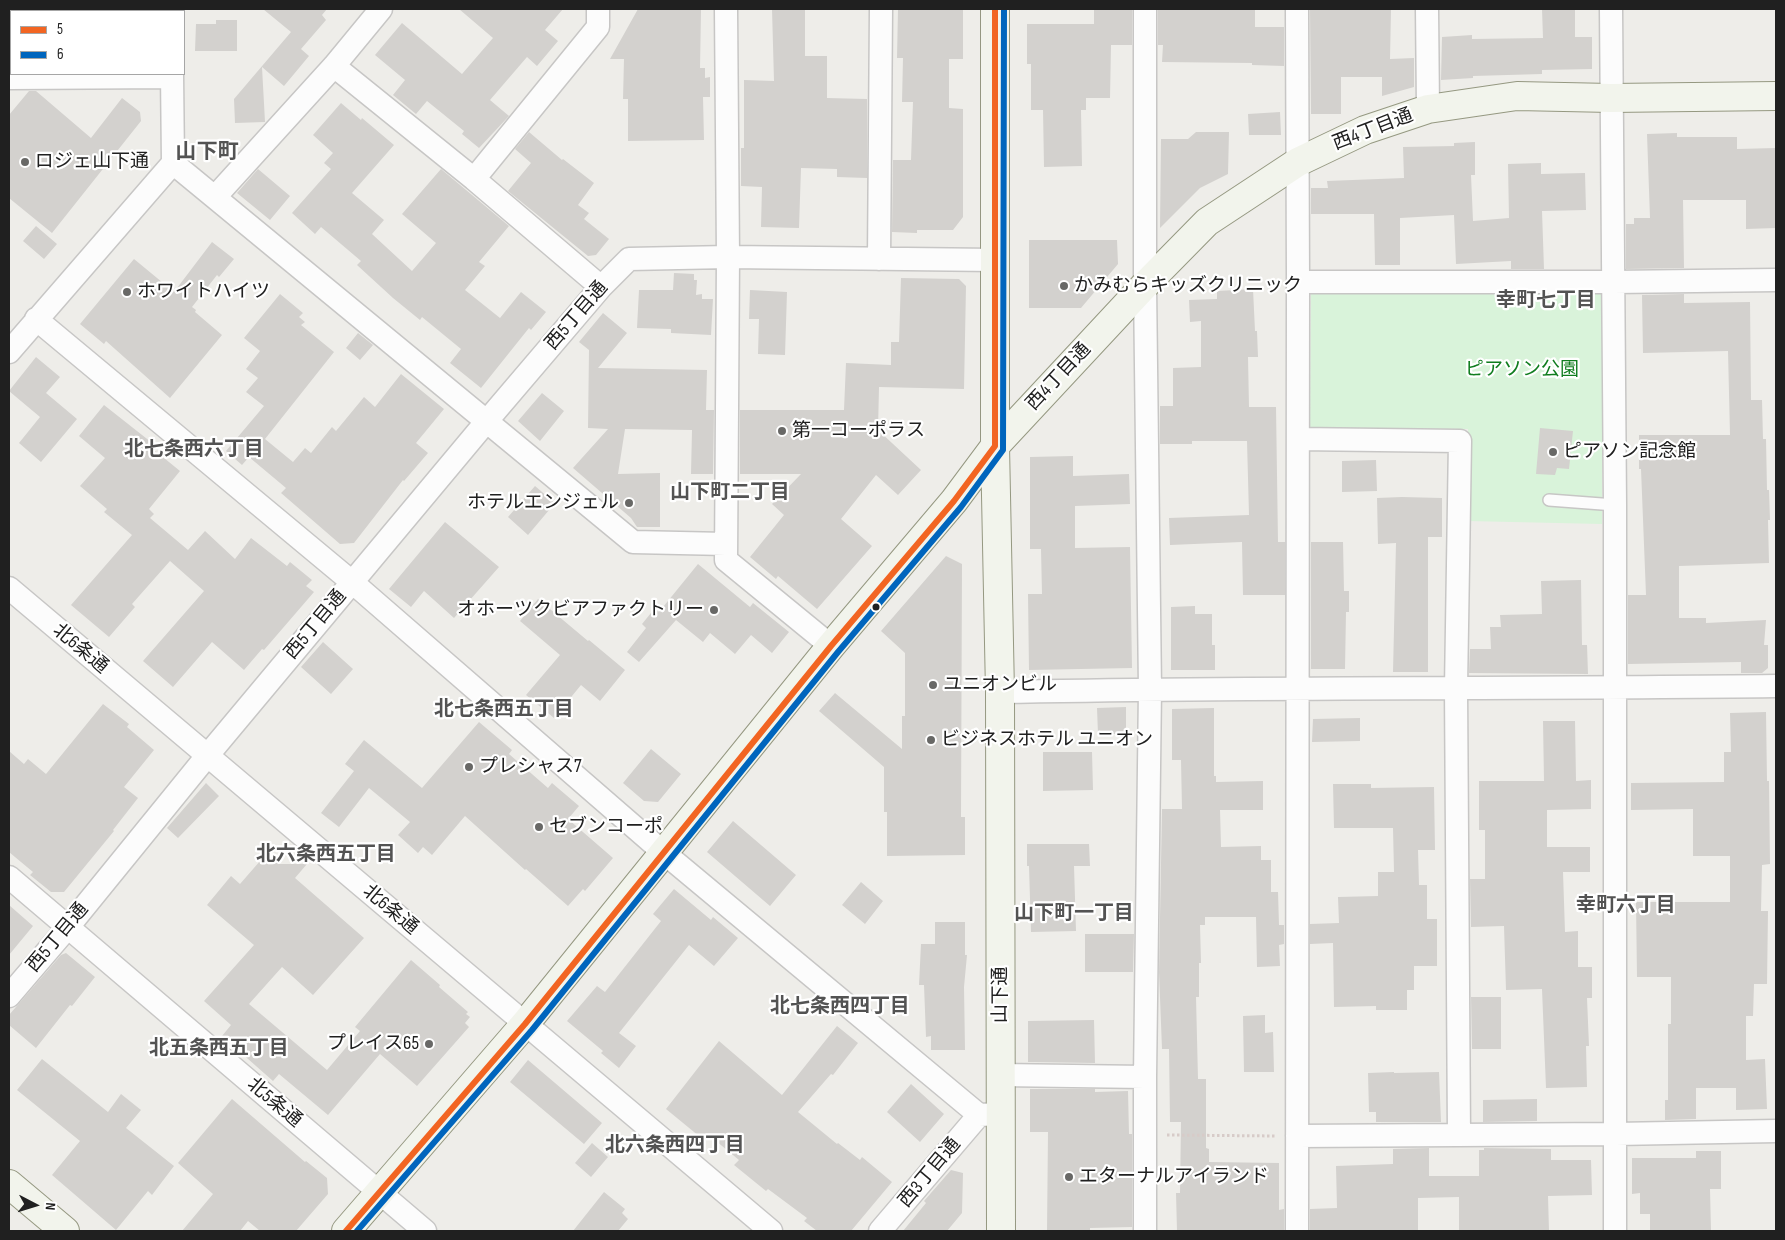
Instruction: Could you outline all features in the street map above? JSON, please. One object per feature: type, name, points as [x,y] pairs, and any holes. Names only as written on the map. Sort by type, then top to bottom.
[{"type":"street","points":[[215,197],[334,66],[381,9]]},
{"type":"street","points":[[474,179],[598,27],[598,9]]},
{"type":"street","points":[[726,9],[728,257],[726,560],[831,646]]},
{"type":"street","points":[[879,259],[881,9]]},
{"type":"street","name":"山下通","points":[[995,9],[995,446],[1000,692],[1000,1075],[990,1115],[1001,1231]]},
{"type":"street","points":[[1145,9],[1145,285],[1150,689],[1145,1077],[1146,1231]]},
{"type":"street","points":[[1297,9],[1297,1231]]},
{"type":"street","points":[[1427,9],[1428,109]]},
{"type":"street","points":[[1611,9],[1616,688],[1615,1231]]},
{"type":"street","points":[[334,66],[474,179],[601,287]]},
{"type":"street","points":[[9,78],[172,76],[173,163],[9,352]]},
{"type":"street","name":"西4丁目通","points":[[346,1231],[525,1024],[831,646],[954,501],[995,446],[1145,285],[1207,222],[1298,162],[1365,130],[1428,109],[1518,96],[1611,98],[1776,96]]},
{"type":"street","points":[[173,163],[633,542],[726,544]]},
{"type":"street","points":[[728,257],[995,260]]},
{"type":"street","name":"西5丁目通","points":[[9,996],[352,582],[601,287],[629,259],[728,257]]},
{"type":"street","points":[[1298,282],[1776,280]]},
{"type":"street","points":[[36,319],[352,582],[663,852],[990,1115]]},
{"type":"street","points":[[1298,439],[1460,441],[1456,688],[1459,1135]]},
{"type":"street","name":"北6条通","points":[[9,588],[771,1231]]},
{"type":"street","points":[[1000,692],[1150,689],[1776,686]]},
{"type":"street","name":"北5条通","points":[[9,877],[425,1231]]},
{"type":"street","points":[[1000,1075],[1145,1077]]},
{"type":"street","name":"西3丁目通","points":[[880,1231],[990,1115]]},
{"type":"street","points":[[1296,1136],[1776,1131]]},
{"type":"street","points":[[9,1184],[65,1231]]},
{"type":"lane","points":[[1548,500],[1615,505]]},
{"type":"path","points":[[1145,1135],[1296,1136]]},
{"type":"green space","points":[[9,9],[157,9],[10,10],[9,65]]},
{"type":"green space","name":"ピアソン公園","points":[[1602,290],[1602,524],[1467,521],[1468,429],[1310,428],[1311,291]]},
{"type":"building","points":[[263,9],[327,9],[322,15],[326,20],[301,49],[309,56],[284,86],[262,67],[265,122],[235,123],[234,99],[291,32]]},
{"type":"building","points":[[459,9],[563,9],[545,30],[558,41],[537,66],[527,57],[490,100],[509,116],[479,148],[462,134],[464,131],[427,101],[416,114],[393,95],[405,80],[375,55],[402,23],[462,74],[493,38]]},
{"type":"building","points":[[638,9],[701,9],[700,68],[705,68],[705,78],[710,77],[710,97],[703,97],[704,140],[628,141],[628,99],[623,99],[624,59],[610,59]]},
{"type":"building","points":[[772,9],[805,9],[805,56],[827,56],[827,98],[867,99],[867,178],[837,177],[837,169],[801,168],[799,228],[761,227],[762,187],[741,186],[741,148],[744,148],[744,80],[774,81]]},
{"type":"building","points":[[963,9],[963,59],[949,59],[949,108],[963,109],[963,217],[953,230],[917,230],[917,233],[892,232],[893,160],[911,160],[913,102],[902,102],[903,58],[897,58],[898,10]]},
{"type":"building","points":[[1094,9],[1132,9],[1132,45],[1111,45],[1110,98],[1086,98],[1086,110],[1081,110],[1082,166],[1044,167],[1043,110],[1031,110],[1031,64],[1027,64],[1027,24],[1094,24]]},
{"type":"building","points":[[1158,9],[1255,9],[1255,27],[1284,27],[1284,66],[1252,65],[1252,63],[1162,62],[1163,45],[1158,45]]},
{"type":"building","points":[[1310,9],[1391,9],[1390,59],[1414,58],[1414,87],[1382,96],[1382,77],[1341,77],[1341,114],[1311,114]]},
{"type":"building","points":[[1542,9],[1575,9],[1575,37],[1592,37],[1592,69],[1542,70],[1542,74],[1473,76],[1473,78],[1441,80],[1442,37],[1472,35],[1472,39],[1543,38]]},
{"type":"building","points":[[216,20],[237,20],[237,51],[195,51],[196,24],[216,24]]},
{"type":"building","points":[[29,91],[36,91],[91,138],[122,98],[140,112],[141,121],[52,233],[9,198],[9,115]]},
{"type":"building","points":[[341,103],[394,145],[352,193],[384,220],[372,234],[412,271],[436,243],[402,214],[441,169],[509,226],[479,262],[485,266],[465,290],[500,318],[521,292],[546,312],[531,330],[529,328],[481,388],[450,363],[461,349],[422,317],[420,320],[393,298],[357,265],[361,261],[321,227],[315,234],[292,213],[331,169],[324,163],[333,153],[313,135]]},
{"type":"building","points":[[1280,112],[1281,135],[1249,135],[1248,114]]},
{"type":"building","points":[[529,132],[562,160],[594,183],[578,205],[589,213],[584,219],[609,239],[596,255],[588,256],[508,191],[531,163],[515,149]]},
{"type":"building","points":[[1196,132],[1229,132],[1228,174],[1200,188],[1160,228],[1161,139],[1188,139]]},
{"type":"building","points":[[1677,133],[1677,137],[1737,137],[1737,149],[1776,148],[1776,228],[1746,229],[1746,200],[1683,200],[1684,268],[1626,269],[1626,224],[1634,224],[1634,218],[1650,218],[1647,134]]},
{"type":"building","points":[[1475,142],[1475,175],[1471,175],[1473,221],[1509,218],[1508,164],[1541,163],[1541,174],[1585,173],[1586,210],[1542,211],[1544,269],[1511,269],[1511,261],[1456,264],[1454,215],[1400,218],[1400,265],[1375,265],[1374,214],[1311,214],[1311,188],[1328,188],[1327,181],[1404,178],[1403,147],[1454,146],[1454,143]]},
{"type":"building","points":[[258,169],[290,196],[270,220],[237,193]]},
{"type":"building","points":[[36,226],[57,244],[44,259],[23,241]]},
{"type":"building","name":"かみむらキッズクリニック","points":[[1029,240],[1117,240],[1118,264],[1081,308],[1029,308]]},
{"type":"building","points":[[212,242],[234,259],[219,277],[217,275],[192,307],[196,310],[195,312],[222,335],[170,398],[106,341],[104,344],[80,324],[134,259],[174,292]]},
{"type":"building","points":[[674,273],[694,274],[694,280],[697,280],[696,295],[702,294],[702,299],[713,299],[711,335],[671,333],[671,329],[637,328],[639,290],[673,290]]},
{"type":"building","points":[[901,278],[959,279],[966,286],[964,389],[879,387],[878,430],[921,470],[898,495],[876,475],[841,519],[872,546],[817,609],[778,576],[776,579],[750,557],[784,515],[772,504],[801,474],[740,474],[740,410],[844,410],[846,363],[891,365],[891,342],[899,342]]},
{"type":"building","points":[[1253,289],[1258,357],[1248,357],[1249,407],[1276,407],[1278,542],[1285,542],[1285,595],[1243,595],[1242,542],[1170,545],[1169,518],[1249,515],[1247,441],[1192,441],[1192,444],[1160,444],[1160,406],[1173,406],[1173,368],[1201,367],[1201,321],[1190,322],[1189,300],[1217,299],[1217,291]]},
{"type":"building","points":[[750,290],[787,292],[785,355],[758,354],[759,319],[749,319]]},
{"type":"building","points":[[280,294],[303,313],[299,317],[305,322],[301,325],[334,352],[265,439],[293,462],[305,448],[311,453],[332,427],[336,431],[364,397],[375,407],[401,374],[444,409],[416,443],[428,453],[403,480],[354,543],[340,544],[281,493],[286,488],[249,457],[242,465],[226,451],[264,406],[246,392],[258,378],[246,369],[260,351],[244,338]]},
{"type":"building","points":[[1684,294],[1684,303],[1750,302],[1751,400],[1762,400],[1763,439],[1766,439],[1767,490],[1769,490],[1770,520],[1768,520],[1769,563],[1679,566],[1679,618],[1706,618],[1706,623],[1766,620],[1764,645],[1768,645],[1768,668],[1762,673],[1741,673],[1741,662],[1628,664],[1628,595],[1646,595],[1639,435],[1730,435],[1728,351],[1643,353],[1642,295]]},
{"type":"building","points":[[603,313],[627,333],[598,368],[707,370],[706,410],[714,410],[713,474],[691,474],[692,430],[625,429],[618,474],[660,473],[660,527],[637,527],[631,518],[573,468],[608,429],[588,428],[589,350],[579,342]]},
{"type":"building","points":[[358,333],[373,345],[360,360],[346,348]]},
{"type":"building","points":[[36,357],[60,377],[46,393],[77,419],[41,462],[19,443],[40,417],[9,391]]},
{"type":"building","points":[[542,393],[564,411],[540,441],[518,421]]},
{"type":"building","points":[[104,405],[156,446],[153,449],[180,471],[149,509],[154,514],[150,518],[188,550],[205,531],[235,559],[251,538],[287,566],[290,562],[312,580],[306,586],[314,592],[264,650],[262,649],[244,670],[212,642],[173,687],[143,661],[204,591],[170,561],[132,604],[135,607],[109,637],[71,605],[132,535],[104,512],[107,509],[80,486],[105,458],[79,436]]},
{"type":"building","points":[[1540,428],[1573,431],[1569,469],[1557,468],[1555,475],[1536,474]]},
{"type":"building","points":[[1073,456],[1073,476],[1129,474],[1130,504],[1075,506],[1075,548],[1130,547],[1132,668],[1029,670],[1028,594],[1042,594],[1041,549],[1030,549],[1030,457]]},
{"type":"building","points":[[1376,460],[1377,491],[1342,492],[1342,461]]},
{"type":"building","points":[[535,486],[555,503],[528,535],[508,517]]},
{"type":"building","points":[[1377,498],[1442,498],[1442,537],[1428,537],[1428,672],[1393,672],[1396,543],[1378,544]]},
{"type":"building","points":[[445,522],[499,567],[454,618],[424,591],[411,607],[389,589]]},
{"type":"building","points":[[1311,542],[1343,542],[1344,591],[1349,591],[1349,612],[1346,612],[1345,669],[1311,669]]},
{"type":"building","name":"ユニオンビル","points":[[946,556],[962,564],[961,817],[965,817],[965,855],[887,856],[887,812],[884,812],[884,767],[819,711],[835,693],[902,749],[902,716],[905,716],[905,653],[881,631]]},
{"type":"building","name":"オホーツクビアファクトリー","points":[[698,564],[750,607],[753,603],[789,632],[772,653],[751,635],[735,654],[710,633],[703,642],[676,620],[639,662],[627,652],[646,628],[642,624],[655,608],[659,612]]},
{"type":"building","points":[[1581,580],[1582,645],[1587,645],[1588,674],[1469,673],[1470,649],[1491,649],[1490,627],[1501,627],[1500,615],[1542,614],[1541,581]]},
{"type":"building","points":[[538,599],[625,670],[600,701],[581,685],[554,718],[526,695],[560,655],[520,621]]},
{"type":"building","points":[[1195,606],[1195,614],[1212,614],[1212,645],[1215,645],[1215,670],[1171,670],[1171,607]]},
{"type":"building","points":[[323,642],[353,669],[331,694],[301,667]]},
{"type":"building","points":[[103,704],[129,724],[127,727],[154,750],[124,787],[138,798],[114,831],[64,892],[51,892],[30,875],[33,872],[9,852],[9,751],[24,764],[28,759],[46,774]]},
{"type":"building","points":[[1126,707],[1126,734],[1098,734],[1097,708]]},
{"type":"building","points":[[1214,708],[1214,776],[1216,776],[1216,782],[1263,781],[1263,810],[1220,810],[1221,847],[1261,846],[1261,860],[1271,860],[1271,892],[1278,892],[1279,925],[1284,925],[1284,944],[1279,945],[1280,966],[1257,967],[1256,917],[1205,917],[1205,925],[1200,925],[1201,963],[1199,963],[1199,997],[1196,997],[1198,1079],[1206,1079],[1206,1148],[1209,1149],[1209,1162],[1279,1163],[1279,1210],[1284,1209],[1284,1231],[1177,1231],[1176,1193],[1180,1193],[1181,1122],[1170,1122],[1169,1049],[1162,1049],[1159,972],[1162,809],[1182,809],[1181,760],[1172,760],[1172,709]]},
{"type":"building","points":[[1766,712],[1770,864],[1762,865],[1761,911],[1768,911],[1767,984],[1754,984],[1753,1016],[1746,1016],[1746,1060],[1765,1059],[1767,1109],[1736,1110],[1736,1088],[1696,1088],[1696,1119],[1665,1120],[1665,1100],[1668,1100],[1668,1024],[1671,1024],[1671,977],[1637,977],[1636,902],[1730,902],[1730,856],[1693,856],[1693,809],[1631,810],[1631,783],[1724,782],[1724,752],[1731,752],[1730,713]]},
{"type":"building","points":[[1360,718],[1360,741],[1312,742],[1313,719]]},
{"type":"building","points":[[1543,721],[1575,721],[1576,781],[1591,780],[1591,809],[1547,810],[1547,847],[1590,847],[1590,872],[1563,872],[1565,932],[1578,931],[1578,967],[1592,967],[1592,998],[1587,998],[1589,1046],[1586,1046],[1587,1087],[1546,1088],[1542,989],[1506,990],[1504,926],[1471,927],[1470,879],[1485,879],[1485,830],[1479,830],[1479,781],[1544,781]]},
{"type":"building","points":[[479,722],[512,750],[509,754],[548,788],[552,783],[579,806],[568,819],[613,858],[585,891],[583,889],[568,906],[465,816],[432,855],[423,847],[418,853],[398,835],[410,822],[369,788],[339,827],[321,813],[354,771],[345,764],[364,740],[422,788]]},
{"type":"building","points":[[651,749],[681,774],[658,802],[644,801],[623,783]]},
{"type":"building","points":[[1043,752],[1092,752],[1093,790],[1043,791]]},
{"type":"building","points":[[206,783],[219,796],[178,838],[167,828]]},
{"type":"building","points":[[1333,784],[1371,784],[1371,788],[1434,787],[1435,850],[1418,850],[1419,885],[1427,885],[1427,919],[1437,919],[1437,966],[1414,966],[1414,990],[1407,990],[1407,1010],[1376,1010],[1376,1006],[1334,1007],[1333,943],[1310,944],[1310,924],[1339,923],[1338,897],[1378,896],[1378,872],[1394,872],[1393,828],[1334,828]]},
{"type":"building","points":[[733,821],[796,875],[770,906],[707,852]]},
{"type":"building","points":[[1027,844],[1089,844],[1090,866],[1074,866],[1076,931],[1031,932]]},
{"type":"building","points":[[267,853],[280,864],[307,864],[295,878],[364,938],[313,995],[282,967],[249,1004],[327,1070],[360,1031],[355,1027],[411,960],[468,1012],[466,1014],[470,1017],[465,1023],[469,1027],[417,1086],[380,1054],[328,1115],[279,1074],[273,1081],[222,1036],[231,1025],[204,1001],[254,945],[207,905],[231,876],[240,884]]},
{"type":"building","points":[[861,882],[883,901],[865,924],[842,905]]},
{"type":"building","points":[[674,889],[711,920],[713,917],[738,938],[714,966],[689,945],[619,1033],[636,1046],[619,1068],[601,1053],[603,1051],[567,1021],[597,986],[605,992],[661,921],[653,914]]},
{"type":"building","points":[[9,905],[33,926],[9,955]]},
{"type":"building","points":[[935,922],[965,922],[965,955],[967,955],[964,987],[965,1050],[931,1050],[931,1036],[926,1037],[924,985],[919,985],[921,944],[935,944]]},
{"type":"building","points":[[1085,934],[1134,934],[1133,972],[1085,972]]},
{"type":"building","points":[[66,953],[95,977],[36,1048],[9,1025],[9,1015],[61,955]]},
{"type":"building","points":[[1471,997],[1501,997],[1501,1049],[1472,1049]]},
{"type":"building","points":[[1265,1015],[1265,1033],[1273,1032],[1274,1072],[1244,1072],[1243,1016]]},
{"type":"building","points":[[1094,1020],[1095,1063],[1028,1062],[1028,1021]]},
{"type":"building","points":[[837,1026],[858,1043],[833,1075],[831,1074],[798,1112],[837,1144],[860,1160],[862,1157],[892,1182],[851,1231],[817,1231],[804,1221],[807,1218],[768,1189],[766,1191],[734,1165],[739,1160],[710,1136],[705,1141],[666,1109],[719,1041],[782,1095]]},
{"type":"building","points":[[42,1059],[108,1112],[121,1094],[141,1110],[126,1128],[174,1166],[152,1195],[148,1191],[116,1230],[52,1175],[80,1141],[17,1090]]},
{"type":"building","points":[[528,1060],[602,1123],[584,1144],[510,1082]]},
{"type":"building","points":[[1439,1072],[1441,1122],[1376,1122],[1376,1112],[1369,1112],[1368,1073]]},
{"type":"building","points":[[911,1084],[944,1114],[920,1142],[887,1112]]},
{"type":"building","points":[[1030,1089],[1095,1089],[1095,1092],[1128,1091],[1129,1134],[1132,1134],[1132,1227],[1090,1228],[1090,1231],[1047,1231],[1048,1132],[1030,1132]]},
{"type":"building","points":[[232,1099],[305,1162],[327,1178],[328,1194],[296,1231],[260,1231],[248,1221],[240,1231],[182,1231],[213,1194],[178,1163]]},
{"type":"building","points":[[1537,1099],[1537,1121],[1483,1122],[1483,1100]]},
{"type":"building","points":[[592,1143],[608,1157],[591,1177],[575,1163]]},
{"type":"building","points":[[1429,1148],[1429,1176],[1479,1176],[1479,1150],[1484,1150],[1484,1148],[1551,1149],[1551,1160],[1591,1160],[1592,1195],[1548,1196],[1549,1231],[1459,1231],[1459,1197],[1418,1198],[1418,1231],[1310,1230],[1310,1209],[1337,1208],[1336,1166],[1393,1164],[1393,1149]]},
{"type":"building","points":[[1696,1151],[1721,1151],[1721,1189],[1710,1189],[1711,1231],[1650,1231],[1650,1214],[1640,1214],[1640,1193],[1632,1194],[1632,1158],[1696,1158]]},
{"type":"building","points":[[951,1170],[963,1173],[962,1213],[947,1231],[903,1231],[926,1203],[924,1201]]},
{"type":"building","points":[[604,1192],[625,1209],[622,1213],[628,1219],[618,1231],[573,1231]]},
{"type":"transit line","name":"5","points":[[346,1231],[525,1024],[831,646],[954,501],[995,446],[995,9]]},
{"type":"transit line","name":"6","points":[[357,1231],[532,1030],[838,652],[961,507],[1003,450],[1004,9]]},
{"type":"place","name":"ロジェ山下通","points":[[25,162]]},
{"type":"place","name":"かみむらキッズクリニック","points":[[1064,286]]},
{"type":"place","name":"ホワイトハイツ","points":[[127,292]]},
{"type":"place","name":"第一コーポラス","points":[[782,431]]},
{"type":"place","name":"ピアソン記念館","points":[[1553,452]]},
{"type":"place","name":"ホテルエンジェル","points":[[629,503]]},
{"type":"place","name":"オホーツクビアファクトリー","points":[[714,610]]},
{"type":"place","name":"ユニオンビル","points":[[933,685]]},
{"type":"place","name":"ビジネスホテル ユニオン","points":[[931,740]]},
{"type":"place","name":"プレシャス7","points":[[469,767]]},
{"type":"place","name":"セブンコーポ","points":[[539,827]]},
{"type":"place","name":"プレイス65","points":[[429,1044]]},
{"type":"place","name":"エターナルアイランド","points":[[1069,1177]]},
{"type":"district","name":"山下町","points":[[207,153]]},
{"type":"district","name":"幸町七丁目","points":[[1546,301]]},
{"type":"district","name":"北七条西六丁目","points":[[194,450]]},
{"type":"district","name":"山下町二丁目","points":[[730,493]]},
{"type":"district","name":"北七条西五丁目","points":[[504,710]]},
{"type":"district","name":"北六条西五丁目","points":[[326,855]]},
{"type":"district","name":"幸町六丁目","points":[[1626,906]]},
{"type":"district","name":"山下町一丁目","points":[[1074,914]]},
{"type":"district","name":"北七条西四丁目","points":[[840,1007]]},
{"type":"district","name":"北五条西五丁目","points":[[219,1049]]},
{"type":"district","name":"北六条西四丁目","points":[[675,1146]]}]
